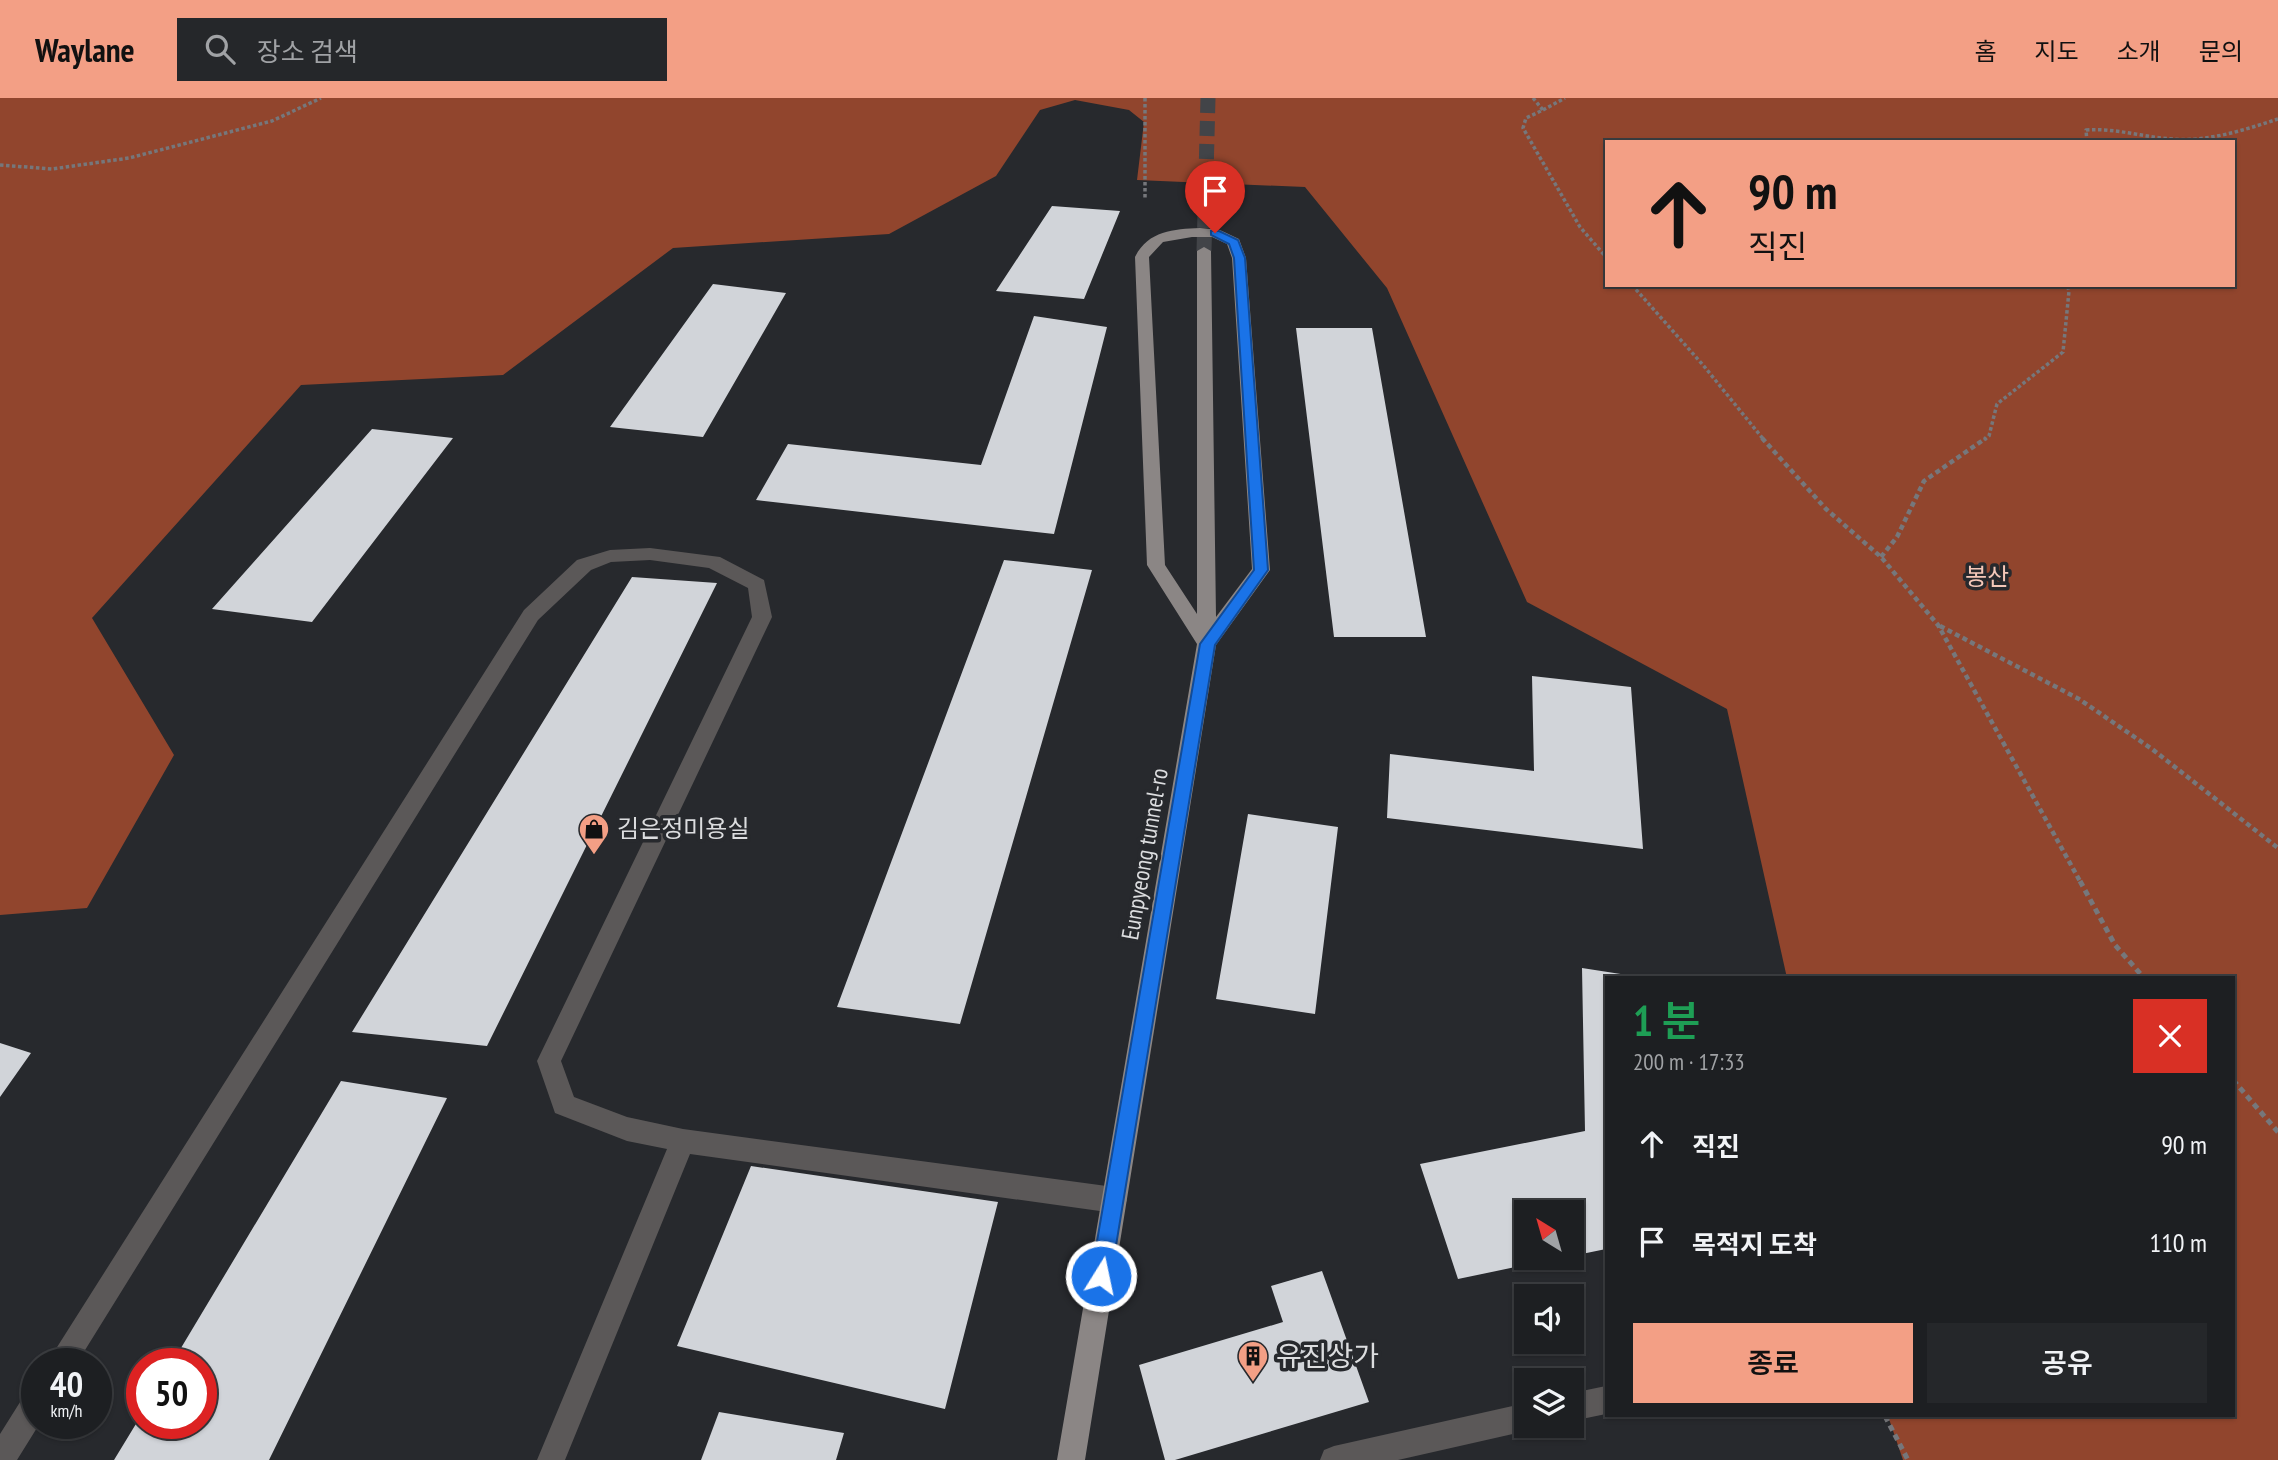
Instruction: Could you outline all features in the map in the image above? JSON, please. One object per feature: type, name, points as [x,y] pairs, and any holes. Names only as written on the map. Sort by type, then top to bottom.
[{"type":"main road","points":[[1200,232],[1215,233],[1234,242],[1239,258],[1261,570],[1208,644],[1156,565],[1142,257],[1145,247],[1154,240],[1168,235],[1200,232]]},
{"type":"main road","name":"Eunpyeong tunnel-ro","points":[[1071,1460],[1208,644],[1205,251]]},
{"type":"lane","points":[[70,1348],[531,615],[584,565],[610,556],[650,554],[713,562],[757,585],[762,617],[549,1061],[564,1105],[628,1129],[683,1141],[1114,1200]]},
{"type":"lane","points":[[551,1460],[683,1141]]},
{"type":"lane","points":[[1584,1405],[1605,1400]]},
{"type":"lane","points":[[1334,1460],[1514,1420]]},
{"type":"lane","points":[[0,1460],[21,1427]]},
{"type":"path","points":[[0,165],[21,169],[56,168],[132,159],[267,122],[294,113],[321,98]]},
{"type":"path","points":[[1145,98],[1145,200]]},
{"type":"path","points":[[1533,98],[1544,110]]},
{"type":"path","points":[[1565,98],[1526,118],[1522,128],[1580,227],[1605,256]]},
{"type":"path","points":[[2087,140],[2086,130],[2105,128],[2174,139],[2227,134],[2278,119]]},
{"type":"path","points":[[1634,287],[1826,509],[1881,557],[1938,625],[2115,945],[2142,976]]},
{"type":"path","points":[[1881,557],[1897,537],[1924,481],[1989,436],[1997,404],[2063,352],[2068,287]]},
{"type":"path","points":[[1938,625],[2079,699],[2152,749],[2278,848]]},
{"type":"path","points":[[2235,1082],[2278,1132]]},
{"type":"path","points":[[1886,1417],[1908,1460]]},
{"type":"green space","name":"봉산","points":[[0,98],[2278,98],[2278,1460],[1903,1460],[1888,1417],[2235,1417],[2235,976],[1787,976],[1727,709],[1527,602],[1387,288],[1305,187],[1137,180],[1144,122],[1129,110],[1075,100],[1040,110],[996,176],[889,234],[673,248],[503,375],[301,385],[92,618],[174,755],[87,908],[0,915]]},
{"type":"building","points":[[1052,206],[1120,211],[1084,299],[996,291]]},
{"type":"building","points":[[713,284],[786,293],[703,437],[610,427]]},
{"type":"building","points":[[1034,316],[1107,327],[1054,534],[756,500],[788,444],[981,465]]},
{"type":"building","points":[[1296,328],[1372,328],[1426,637],[1334,637]]},
{"type":"building","points":[[372,429],[453,438],[312,622],[212,609]]},
{"type":"building","points":[[1004,560],[1092,570],[960,1024],[837,1007]]},
{"type":"building","points":[[632,577],[717,583],[487,1046],[352,1032]]},
{"type":"building","points":[[1532,676],[1631,687],[1643,849],[1387,818],[1390,754],[1534,771]]},
{"type":"building","points":[[1248,814],[1338,827],[1315,1014],[1216,999]]},
{"type":"building","points":[[1582,968],[1634,976],[1605,976],[1605,1249],[1584,1254],[1584,1200],[1514,1200],[1514,1267],[1458,1279],[1420,1164],[1585,1131]]},
{"type":"building","points":[[0,1043],[31,1053],[0,1097]]},
{"type":"building","points":[[341,1081],[447,1098],[269,1460],[114,1460],[127,1439],[217,1439],[217,1348],[181,1348]]},
{"type":"building","points":[[751,1166],[998,1202],[945,1409],[677,1346]]},
{"type":"building","name":"유진상가","points":[[1322,1271],[1369,1402],[1175,1460],[1165,1460],[1139,1365],[1283,1322],[1271,1286]]},
{"type":"building","points":[[719,1412],[844,1433],[836,1460],[701,1460]]},
{"type":"tunnel","points":[[1204,251],[1208,98]]},
{"type":"place","name":"김은정미용실","points":[[594,856]]},
{"type":"place","name":"유진상가","points":[[1253,1383]]},
{"type":"route","points":[[1101,1276],[1208,644],[1261,570],[1239,258],[1234,242],[1215,233]]}]
